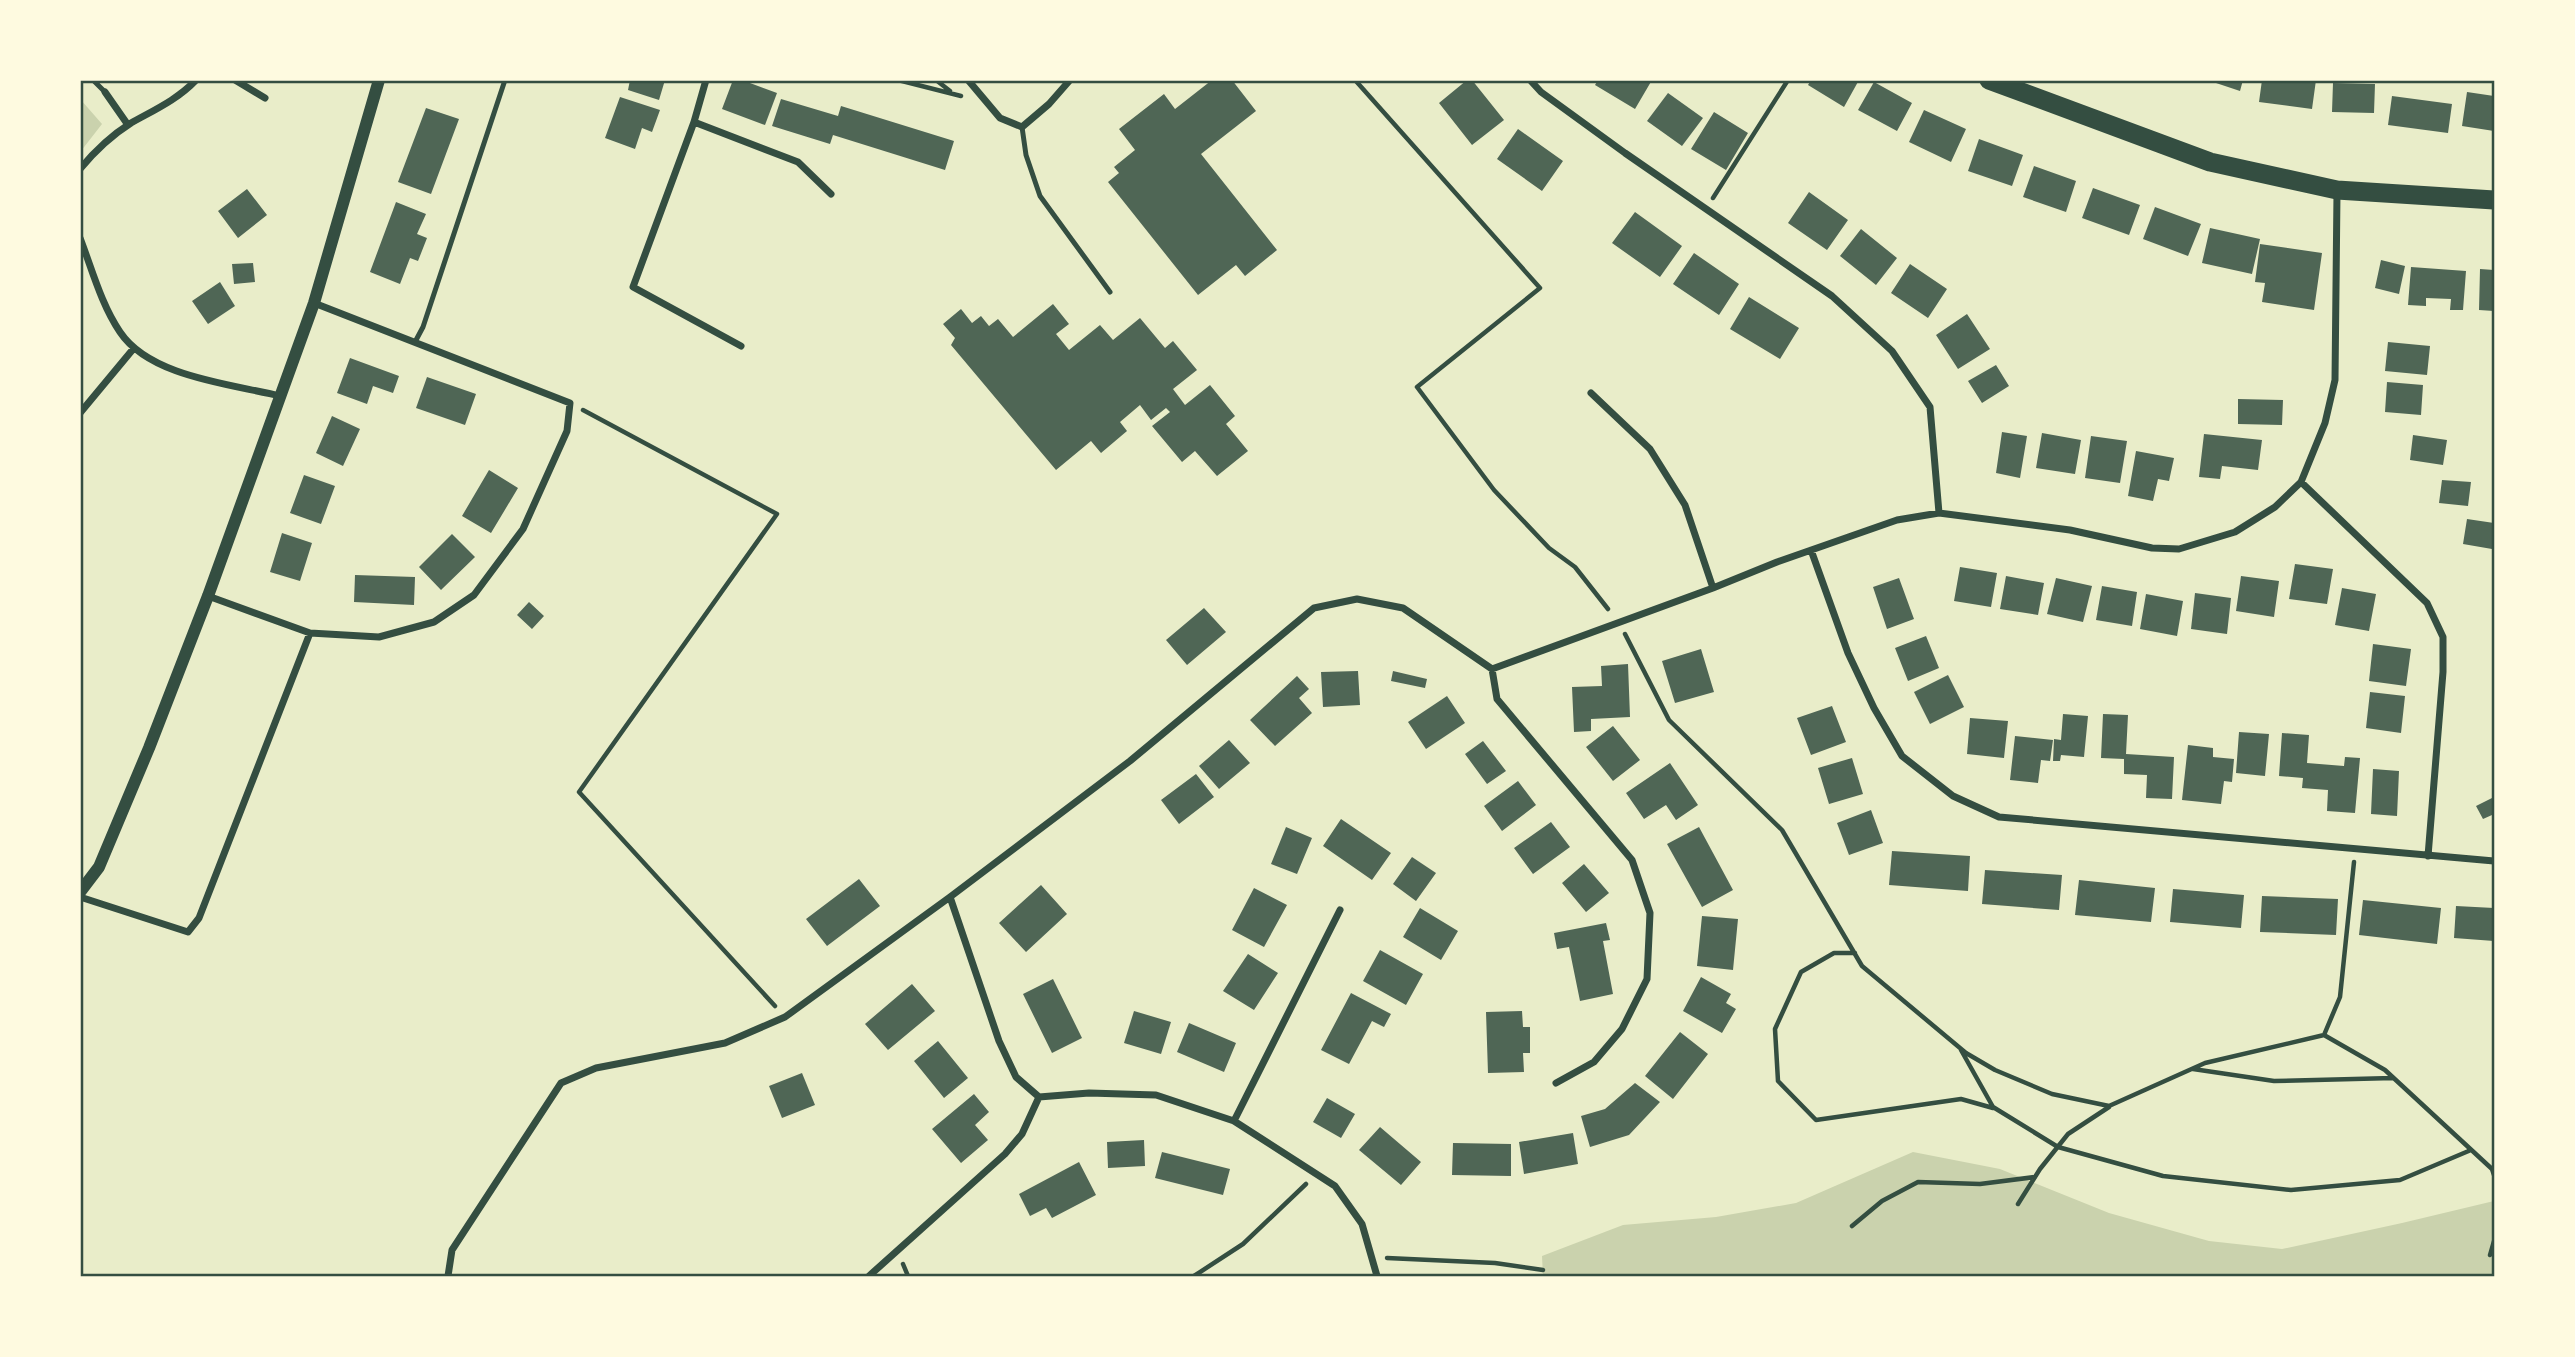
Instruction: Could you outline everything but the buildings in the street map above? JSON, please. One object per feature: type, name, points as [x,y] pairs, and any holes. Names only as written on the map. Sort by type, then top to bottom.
[{"type":"highway","points":[[1989,80],[2210,162],[2337,190],[2494,200]]},
{"type":"street","points":[[80,169],[92,155],[128,125],[182,95],[196,80]]},
{"type":"street","points":[[235,80],[265,98]]},
{"type":"street","points":[[310,633],[199,918],[188,932],[80,895],[99,867],[208,596],[314,303],[379,80]]},
{"type":"street","points":[[706,80],[694,122],[633,287],[741,346]]},
{"type":"street","points":[[968,80],[1000,118],[1022,127],[1049,104],[1070,80]]},
{"type":"street","points":[[1530,80],[1541,92],[1625,153],[1832,296],[1892,351],[1930,407],[1939,513]]},
{"type":"street","points":[[105,92],[128,125]]},
{"type":"street","points":[[694,122],[798,162],[831,194]]},
{"type":"street","points":[[1492,669],[1897,520],[1939,513],[2070,530],[2152,548],[2179,549],[2235,532],[2275,507],[2301,482],[2325,423],[2334,380],[2337,190]]},
{"type":"street","points":[[80,238],[108,311],[120,333],[134,348],[177,371],[280,396]]},
{"type":"street","points":[[208,596],[310,633],[379,637],[434,622],[474,594],[523,529],[567,431],[570,403],[314,303]]},
{"type":"street","points":[[80,413],[134,348]]},
{"type":"street","points":[[1591,393],[1650,449],[1685,505],[1713,588]]},
{"type":"street","points":[[2301,482],[2427,603],[2443,637],[2443,672],[2428,856]]},
{"type":"street","points":[[1811,550],[1848,653],[1874,708],[1902,756],[1953,796],[1999,817],[2494,861]]},
{"type":"street","points":[[448,1276],[452,1250],[561,1083],[596,1068],[725,1043],[785,1017],[1130,761],[1314,608],[1357,599],[1403,608],[1492,669],[1497,699],[1632,860],[1650,913],[1647,979],[1622,1029],[1594,1062],[1556,1083]]},
{"type":"street","points":[[950,897],[999,1041],[1016,1077],[1039,1097],[1089,1093],[1156,1095],[1234,1121],[1335,1186],[1362,1224],[1377,1276]]},
{"type":"street","points":[[1234,1121],[1340,910]]},
{"type":"street","points":[[869,1276],[1005,1154],[1022,1134],[1039,1097]]},
{"type":"lane","points":[[93,80],[105,92]]},
{"type":"lane","points":[[415,342],[424,327],[505,80]]},
{"type":"lane","points":[[1022,127],[1028,164],[1040,196],[1111,292]]},
{"type":"path","points":[[898,80],[985,101]]},
{"type":"path","points":[[936,80],[953,94]]},
{"type":"path","points":[[1354,80],[1540,288],[1417,387],[1494,490],[1549,548],[1575,567],[1619,623],[1669,720],[1782,830],[1863,966],[1959,1046],[1996,1070],[2052,1094],[2109,1106]]},
{"type":"path","points":[[1706,209],[1788,80]]},
{"type":"path","points":[[570,403],[777,514],[579,792],[785,1017]]},
{"type":"path","points":[[2325,1035],[2340,997],[2355,850]]},
{"type":"path","points":[[1855,953],[1835,953],[1801,972],[1775,1029],[1778,1081],[1816,1120],[1961,1099],[1997,1109]]},
{"type":"path","points":[[2018,1204],[2068,1134],[2109,1106],[2205,1063],[2325,1035],[2385,1070],[2492,1169],[2494,1175]]},
{"type":"path","points":[[1959,1046],[1993,1107],[2058,1147],[2163,1177],[2291,1189],[2400,1180],[2471,1150]]},
{"type":"path","points":[[2192,1069],[2274,1081],[2394,1078]]},
{"type":"path","points":[[1194,1276],[1243,1244],[1317,1174]]},
{"type":"path","points":[[1852,1226],[1882,1202],[1918,1182],[1980,1184],[2035,1177]]},
{"type":"path","points":[[2490,1255],[2494,1241]]},
{"type":"path","points":[[1372,1261],[1393,1257],[1495,1263],[1543,1270]]},
{"type":"green space","points":[[81,100],[102,124],[80,151]]},
{"type":"green space","points":[[1913,1152],[2000,1169],[2109,1213],[2209,1241],[2282,1249],[2494,1201],[2494,1276],[1543,1276],[1542,1256],[1623,1225],[1716,1217],[1796,1203]]}]
